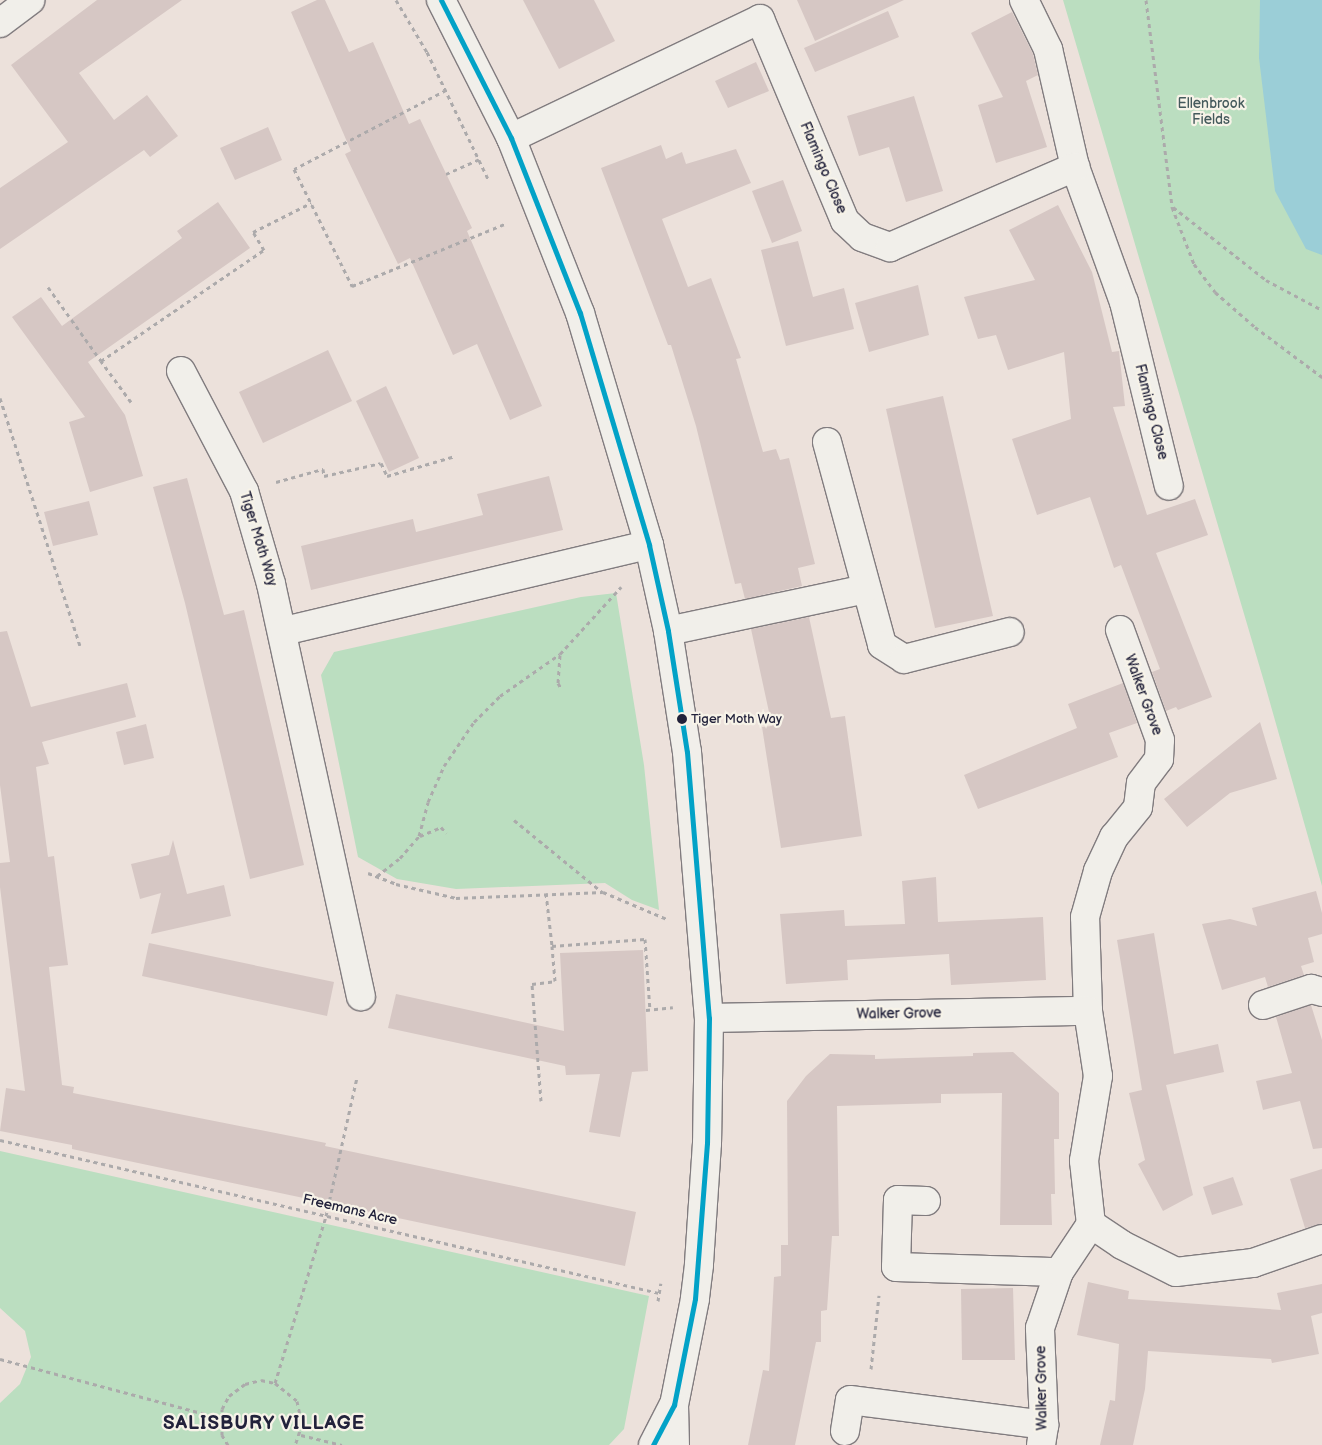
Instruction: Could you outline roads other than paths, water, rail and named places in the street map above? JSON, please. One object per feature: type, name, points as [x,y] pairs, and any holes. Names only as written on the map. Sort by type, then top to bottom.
[{"type":"street","points":[[0,23],[30,0]]},
{"type":"street","points":[[440,0],[511,138],[580,314],[649,545],[668,631],[687,752],[709,1018],[706,1143],[695,1300],[674,1405],[675,1445]]},
{"type":"street","name":"Flamingo Close","points":[[1024,0],[1048,49],[1075,167],[1124,302],[1169,486]]},
{"type":"street","name":"Flamingo Close","points":[[511,138],[755,10],[845,221],[862,237],[890,246],[1075,167]]},
{"type":"street","name":"Tiger Moth Way","points":[[181,371],[244,491],[284,631],[361,996]]},
{"type":"street","points":[[827,442],[865,589],[882,646],[904,659],[1010,632]]},
{"type":"street","points":[[284,631],[649,545]]},
{"type":"street","points":[[668,631],[865,589]]},
{"type":"street","name":"Walker Grove","points":[[1043,1435],[1040,1328],[1059,1272],[1091,1224],[1084,1161],[1098,1076],[1088,1011],[1085,917],[1098,871],[1114,837],[1138,808],[1141,783],[1159,759],[1160,749],[1160,740],[1120,630]]},
{"type":"street","points":[[1263,1005],[1311,989],[1322,992]]},
{"type":"street","name":"Walker Grove","points":[[709,1018],[1088,1011]]},
{"type":"street","points":[[926,1202],[898,1200],[896,1267],[1059,1272]]},
{"type":"street","points":[[1091,1224],[1122,1245],[1176,1272],[1253,1263],[1322,1239]]},
{"type":"street","points":[[845,1431],[850,1400],[868,1400],[1043,1435]]},
{"type":"street","points":[[652,1445],[674,1405]]},
{"type":"water","points":[[1260,0],[1322,0],[1322,255],[1306,249],[1275,191],[1259,58]]},
{"type":"place","name":"Tiger Moth Way","points":[[682,719]]},
{"type":"district","name":"SALISBURY VILLAGE","points":[[264,1424]]},
{"type":"park label","name":"Ellenbrook Fields","points":[[1211,112]]}]
